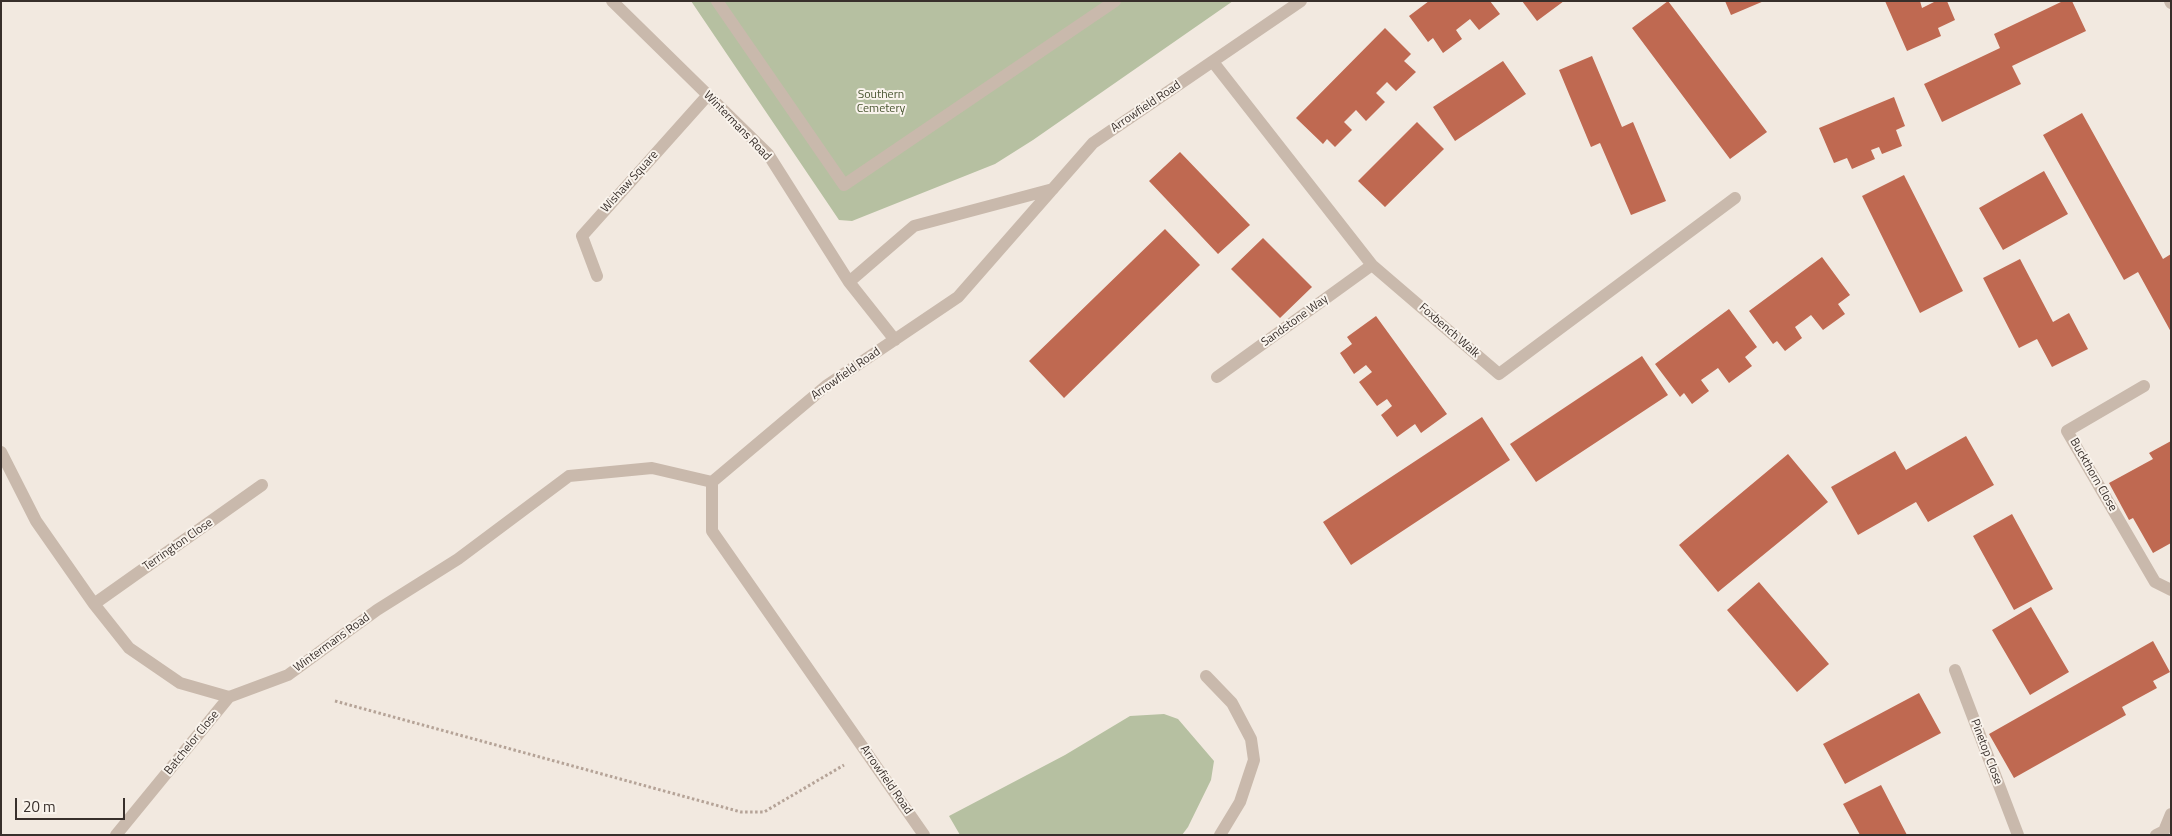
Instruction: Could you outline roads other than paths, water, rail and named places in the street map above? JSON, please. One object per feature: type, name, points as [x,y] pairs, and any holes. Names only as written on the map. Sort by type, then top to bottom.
[{"type":"street","name":"Wintermans Road","points":[[612,1],[768,154],[849,282],[895,340]]},
{"type":"street","points":[[717,1],[844,185],[1115,1]]},
{"type":"street","name":"Arrowfield Road","points":[[922,834],[712,531],[712,482],[826,386],[958,297],[1093,143],[1301,1]]},
{"type":"street","name":"Foxbench Walk","points":[[1213,62],[1372,264],[1499,374],[1736,198]]},
{"type":"street","name":"Wishaw Square","points":[[597,276],[582,236],[708,95]]},
{"type":"street","points":[[849,282],[914,226],[1053,189]]},
{"type":"street","name":"Sandstone Way","points":[[1217,377],[1372,264]]},
{"type":"street","name":"Buckthorn Close","points":[[2144,386],[2067,431],[2155,582],[2171,590]]},
{"type":"street","points":[[1,452],[36,521],[94,604],[129,648],[180,683],[229,697]]},
{"type":"street","name":"Wintermans Road","points":[[229,697],[288,674],[377,610],[458,558],[569,476],[652,468],[712,482]]},
{"type":"street","name":"Terrington Close","points":[[94,604],[262,485]]},
{"type":"street","name":"Pinetop Close","points":[[1955,670],[2018,835]]},
{"type":"street","points":[[1206,676],[1232,703],[1251,739],[1254,760],[1240,802],[1220,835]]},
{"type":"street","name":"Batchelor Close","points":[[116,835],[229,697]]},
{"type":"street","points":[[2156,835],[2164,831],[2171,814]]},
{"type":"park label","name":"Southern Cemetery","points":[[881,102]]}]
